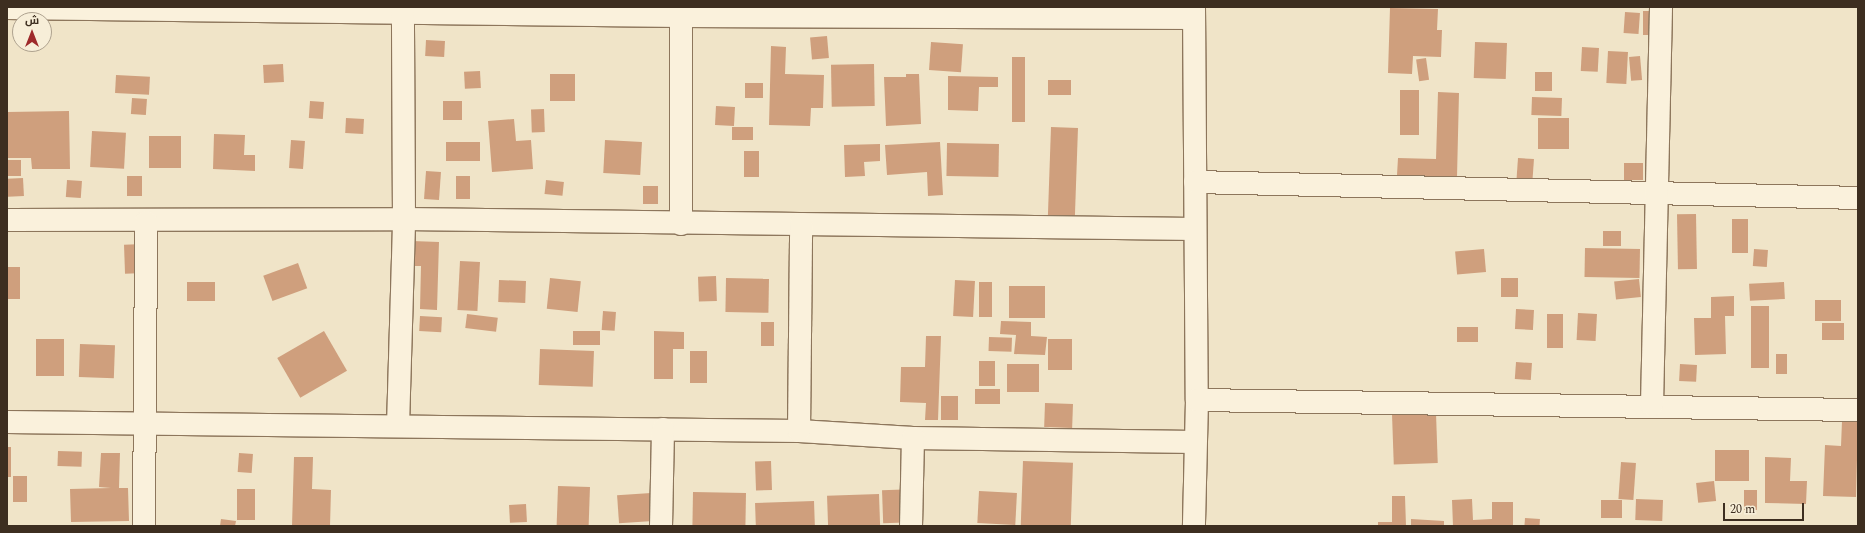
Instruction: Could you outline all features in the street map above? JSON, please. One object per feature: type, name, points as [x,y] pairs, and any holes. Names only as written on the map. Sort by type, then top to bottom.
[{"type":"street","points":[[1652,405],[1661,7]]},
{"type":"street","points":[[7,8],[1194,12],[1197,400],[1194,526]]},
{"type":"street","points":[[398,426],[404,219],[403,10]]},
{"type":"street","points":[[681,11],[681,224]]},
{"type":"street","points":[[1195,182],[1858,198]]},
{"type":"street","points":[[7,220],[146,222],[404,219],[681,224],[1195,228]]},
{"type":"street","points":[[144,526],[146,424],[146,222]]},
{"type":"street","points":[[799,431],[801,224]]},
{"type":"street","points":[[1197,400],[1652,405],[1858,410]]},
{"type":"street","points":[[7,422],[799,431],[913,438],[1195,442]]},
{"type":"street","points":[[661,526],[662,429]]},
{"type":"street","points":[[911,526],[913,438]]},
{"type":"building","points":[[1390,8],[1438,9],[1437,30],[1442,30],[1441,57],[1413,56],[1412,74],[1388,73]]},
{"type":"building","points":[[1643,11],[1656,11],[1656,35],[1643,35]]},
{"type":"building","points":[[1625,12],[1640,13],[1638,34],[1624,33]]},
{"type":"building","points":[[827,36],[829,58],[812,59],[810,37]]},
{"type":"building","points":[[426,40],[445,41],[444,57],[425,56]]},
{"type":"building","points":[[931,42],[963,44],[961,72],[929,70]]},
{"type":"building","points":[[1475,42],[1507,43],[1506,79],[1474,78]]},
{"type":"building","points":[[771,46],[786,47],[785,74],[824,75],[823,108],[811,108],[810,126],[769,125]]},
{"type":"building","points":[[1582,47],[1599,48],[1598,72],[1581,71]]},
{"type":"building","points":[[1608,51],[1628,52],[1626,84],[1606,83]]},
{"type":"building","points":[[1640,56],[1642,80],[1631,81],[1629,57]]},
{"type":"building","points":[[1012,57],[1025,57],[1025,122],[1012,122]]},
{"type":"building","points":[[1426,58],[1429,80],[1419,81],[1416,59]]},
{"type":"building","points":[[283,64],[284,82],[264,83],[263,65]]},
{"type":"building","points":[[874,64],[875,106],[832,107],[831,65]]},
{"type":"building","points":[[480,71],[481,88],[465,89],[464,72]]},
{"type":"building","points":[[1535,72],[1552,72],[1552,91],[1535,91]]},
{"type":"building","points":[[550,74],[575,74],[575,101],[550,101]]},
{"type":"building","points":[[906,74],[919,74],[921,124],[886,126],[884,77],[906,77]]},
{"type":"building","points":[[116,75],[150,77],[149,95],[115,93]]},
{"type":"building","points":[[948,76],[998,77],[998,87],[979,87],[978,111],[948,110]]},
{"type":"building","points":[[1048,80],[1071,80],[1071,95],[1048,95]]},
{"type":"building","points":[[745,83],[763,83],[763,98],[745,98]]},
{"type":"building","points":[[1400,90],[1419,90],[1419,135],[1400,135]]},
{"type":"building","points":[[1438,92],[1459,93],[1457,177],[1397,175],[1398,158],[1436,159]]},
{"type":"building","points":[[1532,97],[1562,98],[1561,116],[1531,115]]},
{"type":"building","points":[[132,98],[147,99],[146,115],[131,114]]},
{"type":"building","points":[[310,101],[324,102],[323,119],[309,118]]},
{"type":"building","points":[[443,101],[462,101],[462,120],[443,120]]},
{"type":"building","points":[[716,106],[735,107],[734,126],[715,125]]},
{"type":"building","points":[[531,109],[544,109],[545,132],[532,132]]},
{"type":"building","points":[[69,111],[70,169],[32,169],[31,158],[7,158],[7,112]]},
{"type":"building","points":[[346,118],[364,119],[363,134],[345,133]]},
{"type":"building","points":[[1538,118],[1569,118],[1569,149],[1538,149]]},
{"type":"building","points":[[514,119],[516,141],[531,140],[533,169],[492,172],[488,121]]},
{"type":"building","points":[[732,127],[753,127],[753,140],[732,140]]},
{"type":"building","points":[[1051,127],[1078,128],[1075,216],[1048,215]]},
{"type":"building","points":[[92,131],[126,133],[124,169],[90,167]]},
{"type":"building","points":[[214,134],[245,135],[244,155],[255,155],[255,171],[213,169]]},
{"type":"building","points":[[149,136],[181,136],[181,168],[149,168]]},
{"type":"building","points":[[291,140],[305,141],[303,169],[289,168]]},
{"type":"building","points":[[605,140],[642,142],[640,175],[603,173]]},
{"type":"building","points":[[446,142],[480,142],[480,161],[446,161]]},
{"type":"building","points":[[940,142],[943,195],[928,196],[927,172],[887,175],[885,145]]},
{"type":"building","points":[[947,143],[999,144],[998,177],[946,176]]},
{"type":"building","points":[[880,144],[880,161],[864,162],[865,176],[845,177],[844,145]]},
{"type":"building","points":[[744,151],[759,151],[759,177],[744,177]]},
{"type":"building","points":[[1518,158],[1534,159],[1533,179],[1517,178]]},
{"type":"building","points":[[7,160],[21,160],[21,176],[7,176]]},
{"type":"building","points":[[1624,163],[1643,163],[1643,180],[1624,180]]},
{"type":"building","points":[[426,171],[441,172],[439,200],[424,199]]},
{"type":"building","points":[[127,176],[142,176],[142,196],[127,196]]},
{"type":"building","points":[[456,176],[470,176],[470,199],[456,199]]},
{"type":"building","points":[[23,178],[24,196],[8,197],[7,179]]},
{"type":"building","points":[[67,180],[82,181],[81,198],[66,197]]},
{"type":"building","points":[[546,180],[564,182],[562,196],[545,194]]},
{"type":"building","points":[[643,186],[658,186],[658,204],[643,204]]},
{"type":"building","points":[[1677,214],[1696,214],[1697,269],[1678,269]]},
{"type":"building","points":[[1732,219],[1748,219],[1748,253],[1732,253]]},
{"type":"building","points":[[1603,231],[1621,231],[1621,246],[1603,246]]},
{"type":"building","points":[[412,241],[439,242],[437,310],[420,309],[421,266],[411,266]]},
{"type":"building","points":[[143,244],[144,273],[125,274],[124,245]]},
{"type":"building","points":[[1585,248],[1640,249],[1639,278],[1584,277]]},
{"type":"building","points":[[1484,249],[1486,272],[1457,274],[1455,252]]},
{"type":"building","points":[[1754,249],[1768,250],[1767,267],[1753,266]]},
{"type":"building","points":[[460,261],[480,262],[477,311],[457,310]]},
{"type":"building","points":[[298,263],[307,288],[272,301],[263,276]]},
{"type":"building","points":[[7,267],[20,267],[20,299],[7,299]]},
{"type":"building","points":[[716,276],[717,301],[699,302],[698,277]]},
{"type":"building","points":[[550,278],[581,281],[578,312],[547,309]]},
{"type":"building","points":[[726,278],[769,279],[768,313],[725,312]]},
{"type":"building","points":[[1501,278],[1518,278],[1518,297],[1501,297]]},
{"type":"building","points":[[1639,279],[1641,297],[1616,300],[1614,282]]},
{"type":"building","points":[[499,280],[526,281],[525,303],[498,302]]},
{"type":"building","points":[[955,280],[975,281],[973,317],[953,316]]},
{"type":"building","points":[[187,282],[215,282],[215,301],[187,301]]},
{"type":"building","points":[[979,282],[992,282],[992,317],[979,317]]},
{"type":"building","points":[[1784,282],[1785,299],[1750,301],[1749,284]]},
{"type":"building","points":[[1009,286],[1045,286],[1045,318],[1009,318]]},
{"type":"building","points":[[1734,296],[1734,316],[1725,316],[1726,354],[1695,355],[1694,318],[1711,318],[1711,297]]},
{"type":"building","points":[[1815,300],[1841,300],[1841,321],[1815,321]]},
{"type":"building","points":[[1751,306],[1769,306],[1769,368],[1751,368]]},
{"type":"building","points":[[1516,309],[1534,310],[1533,330],[1515,329]]},
{"type":"building","points":[[603,311],[616,312],[615,331],[602,330]]},
{"type":"building","points":[[1578,313],[1597,314],[1596,341],[1577,340]]},
{"type":"building","points":[[467,314],[498,318],[496,332],[465,328]]},
{"type":"building","points":[[1547,314],[1563,314],[1563,348],[1547,348]]},
{"type":"building","points":[[420,316],[442,317],[441,332],[419,331]]},
{"type":"building","points":[[1001,321],[1031,322],[1031,336],[1047,337],[1045,355],[1014,354],[1016,335],[1000,334]]},
{"type":"building","points":[[761,322],[774,322],[774,346],[761,346]]},
{"type":"building","points":[[1822,323],[1844,323],[1844,340],[1822,340]]},
{"type":"building","points":[[1457,327],[1478,327],[1478,342],[1457,342]]},
{"type":"building","points":[[324,331],[347,371],[300,398],[277,358]]},
{"type":"building","points":[[573,331],[600,331],[600,345],[573,345]]},
{"type":"building","points":[[654,331],[684,332],[684,349],[673,349],[673,379],[654,379]]},
{"type":"building","points":[[926,336],[941,336],[938,420],[925,420],[926,403],[900,402],[901,367],[925,367]]},
{"type":"building","points":[[989,337],[1012,338],[1011,352],[989,351]]},
{"type":"building","points":[[36,339],[64,339],[64,376],[36,376]]},
{"type":"building","points":[[1048,339],[1072,339],[1072,370],[1048,370]]},
{"type":"building","points":[[80,344],[115,345],[114,378],[79,377]]},
{"type":"building","points":[[540,349],[594,351],[593,387],[539,385]]},
{"type":"building","points":[[690,351],[707,351],[707,383],[690,383]]},
{"type":"building","points":[[1776,354],[1787,354],[1787,374],[1776,374]]},
{"type":"building","points":[[979,361],[995,361],[995,386],[979,386]]},
{"type":"building","points":[[1516,362],[1532,363],[1531,380],[1515,379]]},
{"type":"building","points":[[1007,364],[1039,364],[1039,392],[1007,392]]},
{"type":"building","points":[[1680,364],[1697,365],[1696,382],[1679,381]]},
{"type":"building","points":[[975,389],[1000,389],[1000,404],[975,404]]},
{"type":"building","points":[[941,396],[958,396],[958,420],[941,420]]},
{"type":"building","points":[[1045,403],[1073,404],[1072,428],[1044,427]]},
{"type":"building","points":[[1436,413],[1438,463],[1394,465],[1392,415]]},
{"type":"building","points":[[1842,421],[1858,422],[1856,497],[1823,496],[1825,445],[1841,446]]},
{"type":"building","points":[[7,447],[11,447],[11,477],[7,477]]},
{"type":"building","points":[[1715,450],[1749,450],[1749,481],[1715,481]]},
{"type":"building","points":[[58,451],[82,452],[81,467],[57,466]]},
{"type":"building","points":[[101,453],[120,453],[119,488],[128,488],[129,521],[71,522],[70,489],[111,488],[99,487]]},
{"type":"building","points":[[239,453],[253,454],[252,473],[238,472]]},
{"type":"building","points":[[294,457],[313,457],[312,489],[331,490],[330,526],[292,526]]},
{"type":"building","points":[[1765,457],[1791,458],[1790,481],[1807,481],[1806,504],[1765,503]]},
{"type":"building","points":[[771,461],[772,490],[756,491],[755,462]]},
{"type":"building","points":[[1023,461],[1073,463],[1071,526],[1021,526]]},
{"type":"building","points":[[1621,462],[1636,463],[1633,500],[1618,499]]},
{"type":"building","points":[[13,476],[27,476],[27,502],[13,502]]},
{"type":"building","points":[[1714,481],[1716,501],[1698,503],[1696,483]]},
{"type":"building","points":[[558,486],[590,487],[589,526],[557,526]]},
{"type":"building","points":[[237,489],[255,489],[255,520],[237,520]]},
{"type":"building","points":[[917,489],[918,522],[883,523],[882,490]]},
{"type":"building","points":[[1744,490],[1757,490],[1757,510],[1744,510]]},
{"type":"building","points":[[979,491],[1017,493],[1015,525],[977,523]]},
{"type":"building","points":[[693,492],[746,493],[745,526],[692,526]]},
{"type":"building","points":[[651,493],[653,521],[619,523],[617,495]]},
{"type":"building","points":[[879,494],[880,526],[828,526],[827,496]]},
{"type":"building","points":[[1392,496],[1405,496],[1406,526],[1378,526],[1378,522],[1392,522]]},
{"type":"building","points":[[1472,499],[1473,520],[1492,519],[1492,502],[1513,502],[1513,526],[1453,526],[1452,500]]},
{"type":"building","points":[[1636,499],[1663,500],[1662,521],[1635,520]]},
{"type":"building","points":[[1601,500],[1622,500],[1622,518],[1601,518]]},
{"type":"building","points":[[814,501],[815,526],[756,526],[755,503]]},
{"type":"building","points":[[526,504],[527,522],[510,523],[509,505]]},
{"type":"building","points":[[1525,518],[1540,519],[1539,526],[1524,526]]},
{"type":"building","points":[[221,519],[236,521],[235,526],[220,526]]},
{"type":"building","points":[[1411,519],[1444,521],[1444,526],[1411,526]]}]
